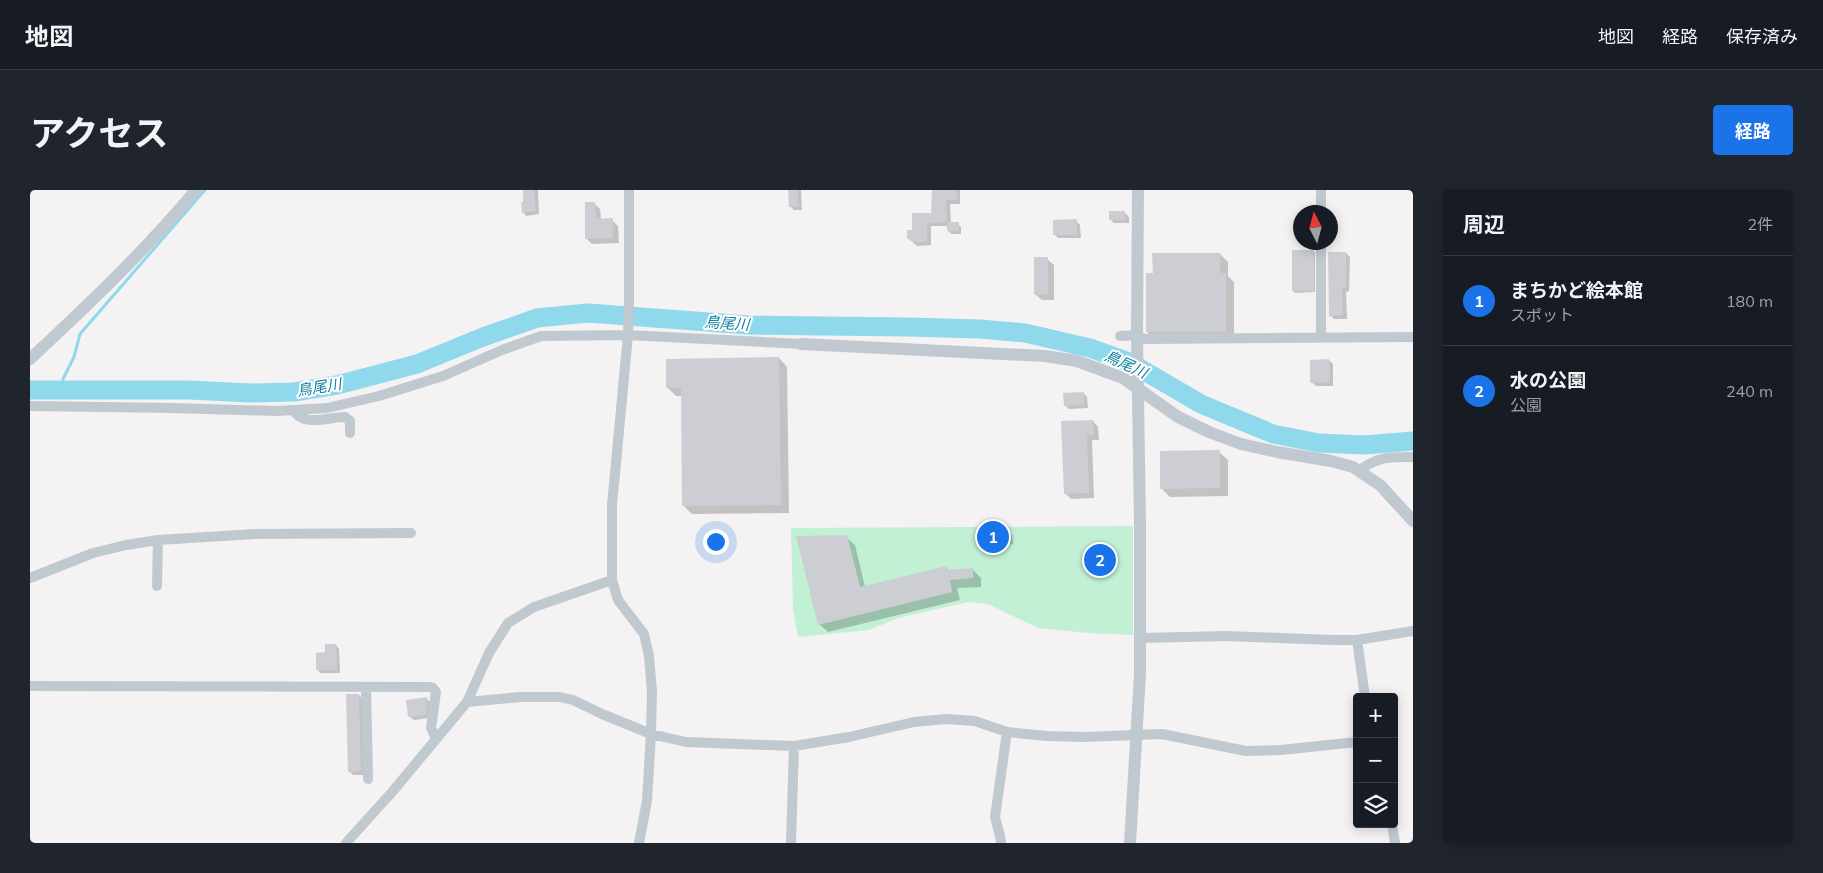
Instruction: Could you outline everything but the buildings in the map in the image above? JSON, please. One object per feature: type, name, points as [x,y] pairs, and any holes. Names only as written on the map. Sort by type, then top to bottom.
[{"type":"street","points":[[30,359],[88,306],[152,241],[196,190]]},
{"type":"street","points":[[629,190],[630,301],[612,505],[612,580],[618,600],[644,634],[650,656],[652,692],[651,734],[647,801],[640,843]]},
{"type":"street","points":[[1130,843],[1141,638],[1137,339],[1138,190]]},
{"type":"street","points":[[1321,190],[1321,205]]},
{"type":"street","points":[[1321,250],[1321,338]]},
{"type":"street","points":[[30,406],[294,411],[327,408],[388,393],[443,376],[502,350],[541,336],[628,332],[801,344],[1056,357],[1077,361],[1138,382],[1151,399],[1178,417],[1209,432],[1241,444],[1277,452],[1331,460],[1360,470],[1380,485],[1413,521]]},
{"type":"street","points":[[1120,336],[1137,339],[1413,338]]},
{"type":"street","points":[[294,411],[297,416],[306,420],[345,417],[350,421],[350,433]]},
{"type":"street","points":[[1360,470],[1369,462],[1378,459],[1413,457]]},
{"type":"street","points":[[30,578],[93,553],[158,540],[247,535],[411,533]]},
{"type":"street","points":[[157,586],[158,540]]},
{"type":"street","points":[[346,843],[393,791],[467,702],[489,653],[508,623],[534,607],[612,580]]},
{"type":"street","points":[[1141,638],[1227,636],[1357,640],[1413,631]]},
{"type":"street","points":[[1357,640],[1364,693]]},
{"type":"street","points":[[30,686],[430,687],[434,688],[435,698],[431,728],[436,739]]},
{"type":"street","points":[[366,687],[368,779]]},
{"type":"street","points":[[467,702],[520,697],[573,700],[651,734],[686,742],[794,746],[849,737],[914,722],[946,719],[975,721],[1007,732],[1047,736],[1176,735],[1246,751],[1281,750],[1353,742]]},
{"type":"street","points":[[1000,843],[995,817],[1007,732]]},
{"type":"street","points":[[791,843],[794,746]]},
{"type":"street","points":[[1393,828],[1395,843]]},
{"type":"green space","points":[[1133,526],[1133,635],[1038,628],[988,604],[968,602],[898,618],[869,630],[798,637],[793,609],[791,528]]},
{"type":"waterway","points":[[62,390],[63,379],[74,357],[80,334],[205,190]]},
{"type":"waterway","name":"鳥尾川","points":[[30,390],[294,392],[337,385],[417,364],[483,337],[537,318],[588,313],[748,325],[980,329],[1025,333],[1090,348],[1129,362],[1201,404],[1273,434],[1319,443],[1364,445],[1413,441]]},
{"type":"place","name":"まちかど絵本館","points":[[993,537]]},
{"type":"place","name":"水の公園","points":[[1100,560]]}]
